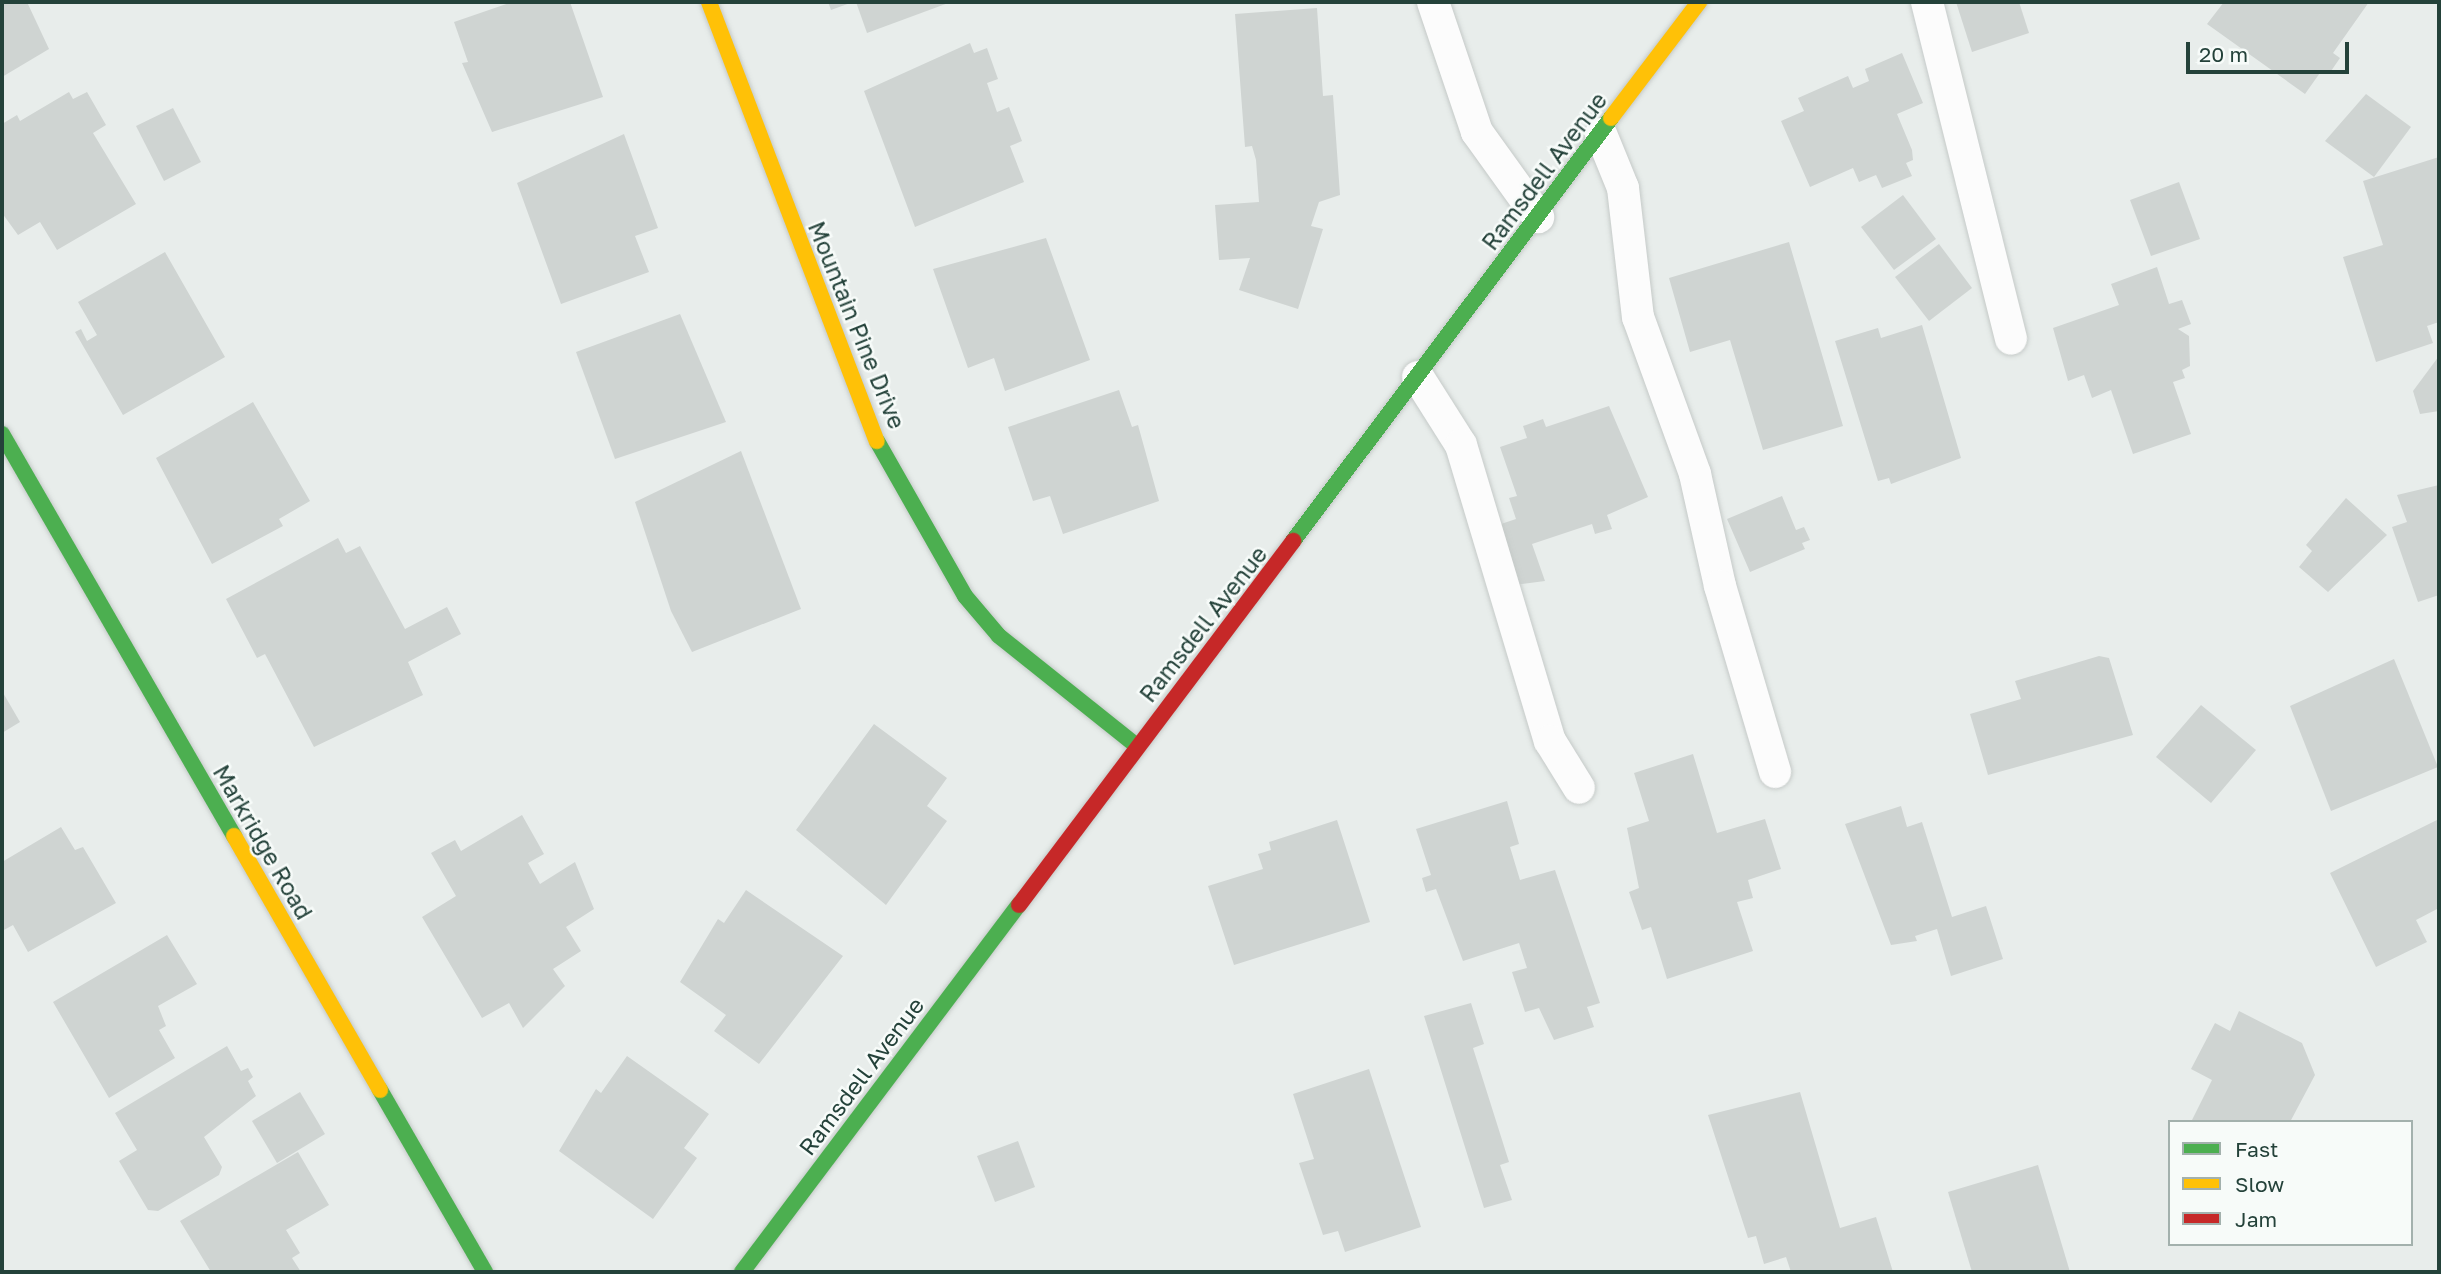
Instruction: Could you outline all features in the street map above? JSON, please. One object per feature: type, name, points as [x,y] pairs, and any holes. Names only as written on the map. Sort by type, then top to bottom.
[{"type":"street","name":"Mountain Pine Drive","points":[[709,2],[868,424],[965,596],[999,636],[1137,746]]},
{"type":"street","name":"Ramsdell Avenue","points":[[742,1272],[1699,2]]},
{"type":"street","name":"Markridge Road","points":[[2,434],[485,1272]]},
{"type":"lane","points":[[1433,2],[1477,132],[1538,217]]},
{"type":"lane","points":[[1927,2],[2011,339]]},
{"type":"lane","points":[[1601,134],[1623,188],[1638,317],[1695,474],[1720,586],[1775,772]]},
{"type":"lane","points":[[1418,377],[1461,445],[1550,741],[1579,788]]},
{"type":"building","points":[[2,2],[27,2],[49,49],[2,77]]},
{"type":"building","points":[[512,2],[570,2],[603,97],[492,132],[462,63],[468,62],[454,22]]},
{"type":"building","points":[[828,2],[853,2],[831,10]]},
{"type":"building","points":[[856,2],[951,2],[867,33]]},
{"type":"building","points":[[1956,2],[2019,2],[2029,33],[1972,52]]},
{"type":"building","points":[[2224,2],[2369,2],[2333,53],[2340,58],[2329,74],[2322,70],[2305,94],[2207,24]]},
{"type":"building","points":[[1317,8],[1323,96],[1333,95],[1340,195],[1319,202],[1311,226],[1323,229],[1298,309],[1239,290],[1250,258],[1219,260],[1215,205],[1259,202],[1256,160],[1252,146],[1245,147],[1235,14]]},
{"type":"building","points":[[970,43],[974,53],[987,48],[998,79],[987,83],[997,112],[1009,107],[1022,141],[1010,146],[1024,182],[915,227],[864,91]]},
{"type":"building","points":[[1902,53],[1923,103],[1897,114],[1912,150],[1913,160],[1906,163],[1912,176],[1882,188],[1876,175],[1859,182],[1853,168],[1810,187],[1781,121],[1804,111],[1798,98],[1848,76],[1853,88],[1869,81],[1865,69]]},
{"type":"building","points":[[69,92],[73,99],[87,92],[106,125],[93,133],[136,204],[57,250],[40,222],[18,235],[2,213],[2,124],[17,115],[20,121]]},
{"type":"building","points":[[2366,94],[2411,127],[2374,177],[2325,141]]},
{"type":"building","points":[[173,108],[201,162],[164,181],[136,126]]},
{"type":"building","points":[[624,134],[658,228],[635,236],[649,272],[561,304],[517,183]]},
{"type":"building","points":[[2439,157],[2439,322],[2427,326],[2433,343],[2376,362],[2343,257],[2383,245],[2363,181]]},
{"type":"building","points":[[2179,182],[2200,239],[2151,256],[2130,200]]},
{"type":"building","points":[[1903,195],[1936,239],[1894,270],[1861,227]]},
{"type":"building","points":[[1046,238],[1090,360],[1005,391],[994,358],[968,368],[933,269]]},
{"type":"building","points":[[1789,242],[1843,426],[1763,450],[1730,340],[1690,352],[1669,278]]},
{"type":"building","points":[[1939,244],[1972,288],[1929,321],[1895,277]]},
{"type":"building","points":[[165,252],[225,357],[123,415],[75,332],[81,329],[87,341],[97,335],[78,302]]},
{"type":"building","points":[[2157,267],[2169,304],[2182,300],[2191,324],[2178,329],[2189,336],[2190,366],[2182,370],[2185,378],[2173,382],[2191,434],[2133,454],[2111,390],[2092,398],[2084,375],[2068,381],[2053,328],[2119,305],[2111,284]]},
{"type":"building","points":[[680,314],[726,422],[615,459],[576,352]]},
{"type":"building","points":[[1922,325],[1961,458],[1891,484],[1889,478],[1878,481],[1835,341],[1878,328],[1881,338]]},
{"type":"building","points":[[2439,356],[2439,411],[2420,414],[2413,391]]},
{"type":"building","points":[[1119,390],[1132,427],[1138,425],[1159,501],[1063,534],[1050,496],[1033,501],[1008,427]]},
{"type":"building","points":[[253,402],[310,501],[279,519],[283,526],[212,564],[156,458]]},
{"type":"building","points":[[1609,406],[1648,497],[1607,515],[1612,529],[1595,534],[1592,524],[1532,544],[1545,581],[1513,585],[1492,527],[1516,519],[1509,498],[1517,496],[1500,447],[1527,438],[1523,426],[1543,419],[1546,427]]},
{"type":"building","points":[[741,451],[801,609],[692,652],[671,611],[635,502]]},
{"type":"building","points":[[2439,485],[2439,595],[2418,602],[2392,527],[2407,522],[2397,495]]},
{"type":"building","points":[[1782,496],[1796,530],[1804,527],[1810,540],[1802,543],[1805,549],[1750,572],[1727,519]]},
{"type":"building","points":[[2346,498],[2387,535],[2328,592],[2299,567],[2312,551],[2306,545]]},
{"type":"building","points":[[338,538],[346,553],[360,546],[405,629],[447,607],[461,634],[408,662],[423,695],[314,747],[265,654],[257,658],[226,599]]},
{"type":"building","points":[[2099,656],[2109,658],[2133,735],[1988,775],[1970,714],[2021,699],[2015,681]]},
{"type":"building","points":[[2394,659],[2438,767],[2331,811],[2290,706]]},
{"type":"building","points":[[2,691],[20,722],[2,733]]},
{"type":"building","points":[[2201,705],[2256,750],[2211,803],[2156,757]]},
{"type":"building","points":[[874,724],[947,778],[927,806],[947,821],[886,905],[796,830]]},
{"type":"building","points":[[1693,754],[1717,833],[1765,819],[1781,869],[1748,880],[1753,898],[1737,902],[1753,951],[1667,979],[1651,927],[1642,930],[1629,892],[1639,888],[1627,828],[1649,821],[1634,773]]},
{"type":"building","points":[[1507,801],[1519,844],[1510,847],[1520,880],[1555,870],[1600,1003],[1587,1007],[1594,1027],[1554,1040],[1539,1008],[1525,1012],[1512,972],[1527,968],[1519,943],[1463,961],[1436,889],[1426,892],[1422,878],[1431,875],[1416,829]]},
{"type":"building","points":[[1901,806],[1907,827],[1922,822],[1952,917],[1986,906],[2003,959],[1951,976],[1937,929],[1915,936],[1917,941],[1891,945],[1845,824]]},
{"type":"building","points":[[522,815],[544,854],[528,863],[540,884],[575,862],[594,909],[566,927],[581,951],[553,969],[565,986],[523,1028],[509,1003],[482,1018],[422,917],[456,896],[431,853],[455,840],[461,851]]},
{"type":"building","points":[[2439,819],[2439,908],[2416,920],[2427,942],[2376,967],[2330,873]]},
{"type":"building","points":[[1337,820],[1370,922],[1234,965],[1208,886],[1263,869],[1258,854],[1271,850],[1269,842]]},
{"type":"building","points":[[61,827],[75,850],[83,847],[116,903],[28,952],[13,925],[2,931],[2,862]]},
{"type":"building","points":[[746,890],[843,956],[759,1064],[714,1031],[726,1015],[680,982],[718,919],[724,923]]},
{"type":"building","points":[[167,935],[197,984],[158,1006],[166,1026],[159,1030],[175,1058],[109,1098],[53,1002]]},
{"type":"building","points":[[1471,1003],[1484,1044],[1473,1048],[1509,1162],[1500,1165],[1512,1200],[1484,1208],[1424,1016]]},
{"type":"building","points":[[2239,1011],[2302,1043],[2315,1075],[2291,1120],[2192,1120],[2212,1080],[2191,1069],[2215,1023],[2230,1031]]},
{"type":"building","points":[[227,1046],[241,1071],[248,1068],[253,1077],[248,1081],[256,1096],[204,1137],[222,1167],[219,1175],[158,1211],[148,1210],[119,1161],[137,1150],[115,1113]]},
{"type":"building","points":[[627,1056],[709,1114],[684,1148],[697,1158],[653,1219],[559,1151],[596,1089],[601,1093]]},
{"type":"building","points":[[1369,1069],[1421,1227],[1345,1252],[1338,1231],[1323,1235],[1299,1163],[1314,1159],[1293,1094]]},
{"type":"building","points":[[300,1092],[325,1134],[277,1163],[252,1121]]},
{"type":"building","points":[[1800,1092],[1840,1228],[1876,1217],[1893,1272],[1791,1272],[1786,1257],[1764,1264],[1756,1236],[1748,1238],[1708,1115]]},
{"type":"building","points":[[1018,1141],[1035,1187],[995,1202],[977,1156]]},
{"type":"building","points":[[298,1152],[329,1205],[286,1230],[300,1253],[292,1258],[301,1272],[211,1272],[180,1221]]},
{"type":"building","points":[[2038,1165],[2070,1272],[1972,1272],[1948,1192]]},
{"type":"traffic: fast","points":[[1293,541],[1611,118]]},
{"type":"traffic: fast","points":[[2,434],[234,836]]},
{"type":"traffic: fast","points":[[877,441],[965,596],[999,636],[1137,746]]},
{"type":"traffic: fast","points":[[742,1272],[1019,905]]},
{"type":"traffic: fast","points":[[380,1090],[485,1272]]},
{"type":"traffic: slow","points":[[709,2],[877,441]]},
{"type":"traffic: slow","points":[[1611,118],[1699,2]]},
{"type":"traffic: slow","points":[[234,836],[380,1090]]},
{"type":"traffic: jam","points":[[1019,905],[1293,541]]}]
